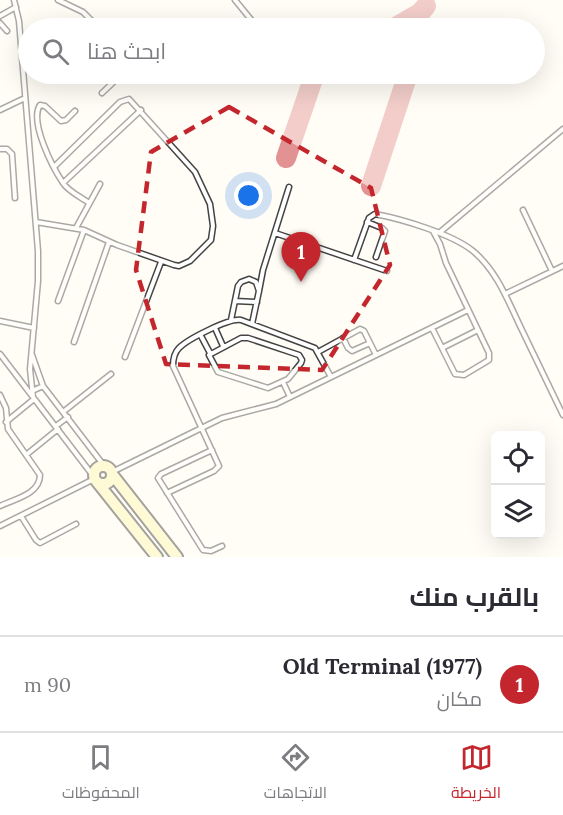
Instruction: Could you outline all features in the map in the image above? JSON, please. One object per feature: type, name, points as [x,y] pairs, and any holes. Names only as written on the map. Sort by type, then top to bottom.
[{"type":"main road","points":[[95,479],[106,484],[111,480],[109,471]]},
{"type":"main road","points":[[109,471],[177,557]]},
{"type":"main road","points":[[95,479],[158,557]]},
{"type":"lane","points":[[14,0],[18,28]]},
{"type":"lane","points":[[58,0],[83,12],[89,18]]},
{"type":"lane","points":[[235,0],[250,18]]},
{"type":"lane","points":[[0,16],[16,8]]},
{"type":"lane","points":[[0,23],[7,31]]},
{"type":"lane","points":[[24,84],[38,271],[30,376],[34,398]]},
{"type":"lane","points":[[102,93],[111,84]]},
{"type":"lane","points":[[0,110],[25,98]]},
{"type":"lane","points":[[36,222],[84,230],[109,242],[174,265],[185,264],[207,246],[213,233],[211,208],[195,172],[133,101],[124,99],[55,166]]},
{"type":"lane","points":[[75,111],[66,120],[61,121],[45,106],[38,107],[37,126],[63,183],[89,203]]},
{"type":"lane","points":[[63,183],[141,110]]},
{"type":"lane","points":[[439,232],[563,129]]},
{"type":"lane","points":[[0,149],[7,149],[12,154],[15,198]]},
{"type":"lane","points":[[76,228],[100,183]]},
{"type":"lane","points":[[252,324],[263,270],[289,187]]},
{"type":"lane","points":[[523,210],[552,271]]},
{"type":"lane","points":[[354,260],[367,222],[371,215],[375,214],[439,232],[459,242],[482,259],[505,294],[563,415]]},
{"type":"lane","points":[[367,222],[385,231],[376,257]]},
{"type":"lane","points":[[58,301],[84,230]]},
{"type":"lane","points":[[432,328],[452,370],[459,375],[487,363],[490,357],[446,262],[441,244],[433,231]]},
{"type":"lane","points":[[275,233],[387,271]]},
{"type":"lane","points":[[74,342],[109,242]]},
{"type":"lane","points":[[125,357],[161,261]]},
{"type":"lane","points":[[505,294],[563,266]]},
{"type":"lane","points":[[231,320],[238,286],[244,280],[253,280],[259,291]]},
{"type":"lane","points":[[235,301],[257,302]]},
{"type":"lane","points":[[32,354],[43,386],[109,471],[230,415],[267,408],[468,310]]},
{"type":"lane","points":[[167,492],[217,470],[218,463],[173,366],[173,360],[179,348],[231,320],[241,320],[311,345],[318,352],[331,377]]},
{"type":"lane","points":[[0,322],[34,328]]},
{"type":"lane","points":[[215,328],[224,346]]},
{"type":"lane","points":[[318,352],[360,328],[364,331],[376,355]]},
{"type":"lane","points":[[442,348],[478,330]]},
{"type":"lane","points":[[201,336],[210,353],[210,360],[220,373],[264,387],[283,382],[302,360],[299,355],[244,338],[210,353]]},
{"type":"lane","points":[[343,338],[352,351],[370,342]]},
{"type":"lane","points":[[0,354],[95,479],[0,526]]},
{"type":"lane","points":[[63,412],[111,374]]},
{"type":"lane","points":[[283,382],[290,397]]},
{"type":"lane","points":[[32,391],[43,386]]},
{"type":"lane","points":[[0,395],[6,408],[8,429],[40,475],[37,488],[0,506]]},
{"type":"lane","points":[[6,422],[34,398]]},
{"type":"lane","points":[[0,412],[6,408]]},
{"type":"lane","points":[[26,455],[68,417]]},
{"type":"lane","points":[[212,450],[159,476],[159,480],[203,550],[211,551],[222,546]]},
{"type":"lane","points":[[21,516],[40,543],[75,524]]},
{"type":"highlighted area","points":[[229,107],[371,188],[390,265],[322,370],[166,364],[136,270],[151,152]]},
{"type":"taxiway","points":[[411,18],[426,6]]},
{"type":"taxiway","points":[[286,158],[311,84]]},
{"type":"taxiway","points":[[371,186],[405,84]]},
{"type":"place","name":"Old Terminal (1977)","points":[[301,282]]}]
